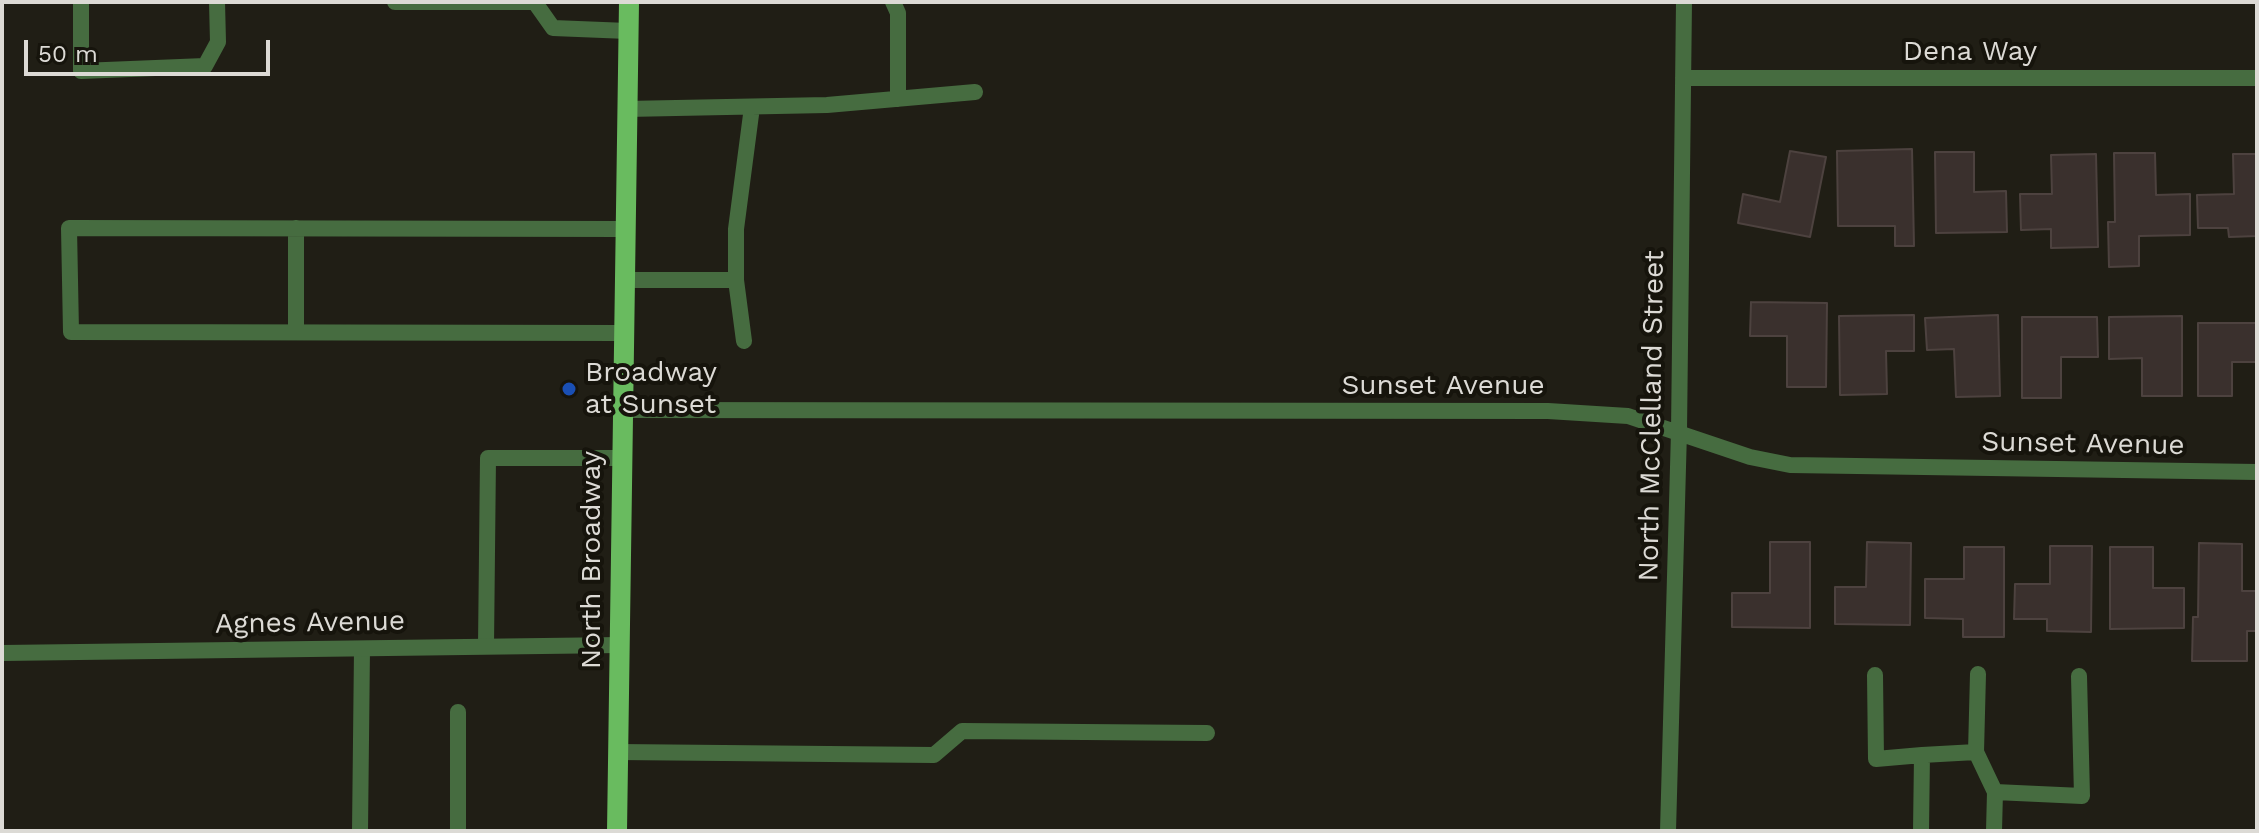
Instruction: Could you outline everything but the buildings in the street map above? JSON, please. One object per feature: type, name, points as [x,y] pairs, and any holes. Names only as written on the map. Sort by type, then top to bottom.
[{"type":"main road","name":"North Broadway","points":[[617,831],[620,410],[629,2]]},
{"type":"street","points":[[81,2],[81,71],[205,66],[218,42],[217,2]]},
{"type":"street","points":[[395,2],[537,3],[553,28],[628,31]]},
{"type":"street","name":"North McClelland Street","points":[[1668,831],[1679,431],[1684,2]]},
{"type":"street","points":[[898,99],[899,6]]},
{"type":"street","name":"Dena Way","points":[[1683,78],[2257,78]]},
{"type":"street","points":[[626,109],[752,107],[975,92]]},
{"type":"street","points":[[744,341],[736,280],[736,229],[752,107]]},
{"type":"street","points":[[622,333],[71,332],[69,228],[624,229]]},
{"type":"street","points":[[296,228],[296,332]]},
{"type":"street","points":[[623,280],[736,280]]},
{"type":"street","name":"Sunset Avenue","points":[[620,410],[1548,411],[1628,416],[1750,457],[1790,465],[2257,472]]},
{"type":"street","points":[[486,646],[488,458],[620,458]]},
{"type":"street","name":"Agnes Avenue","points":[[2,653],[620,645]]},
{"type":"street","points":[[360,831],[362,649]]},
{"type":"street","points":[[1978,674],[1976,752],[1995,792],[1994,831]]},
{"type":"street","points":[[1875,675],[1876,759],[1976,752]]},
{"type":"street","points":[[1995,792],[2082,796],[2079,676]]},
{"type":"street","points":[[458,712],[458,831]]},
{"type":"street","points":[[618,752],[934,755],[962,731],[1207,733]]},
{"type":"street","points":[[1921,831],[1922,755]]},
{"type":"place","name":"Broadway at Sunset","points":[[569,389]]}]
